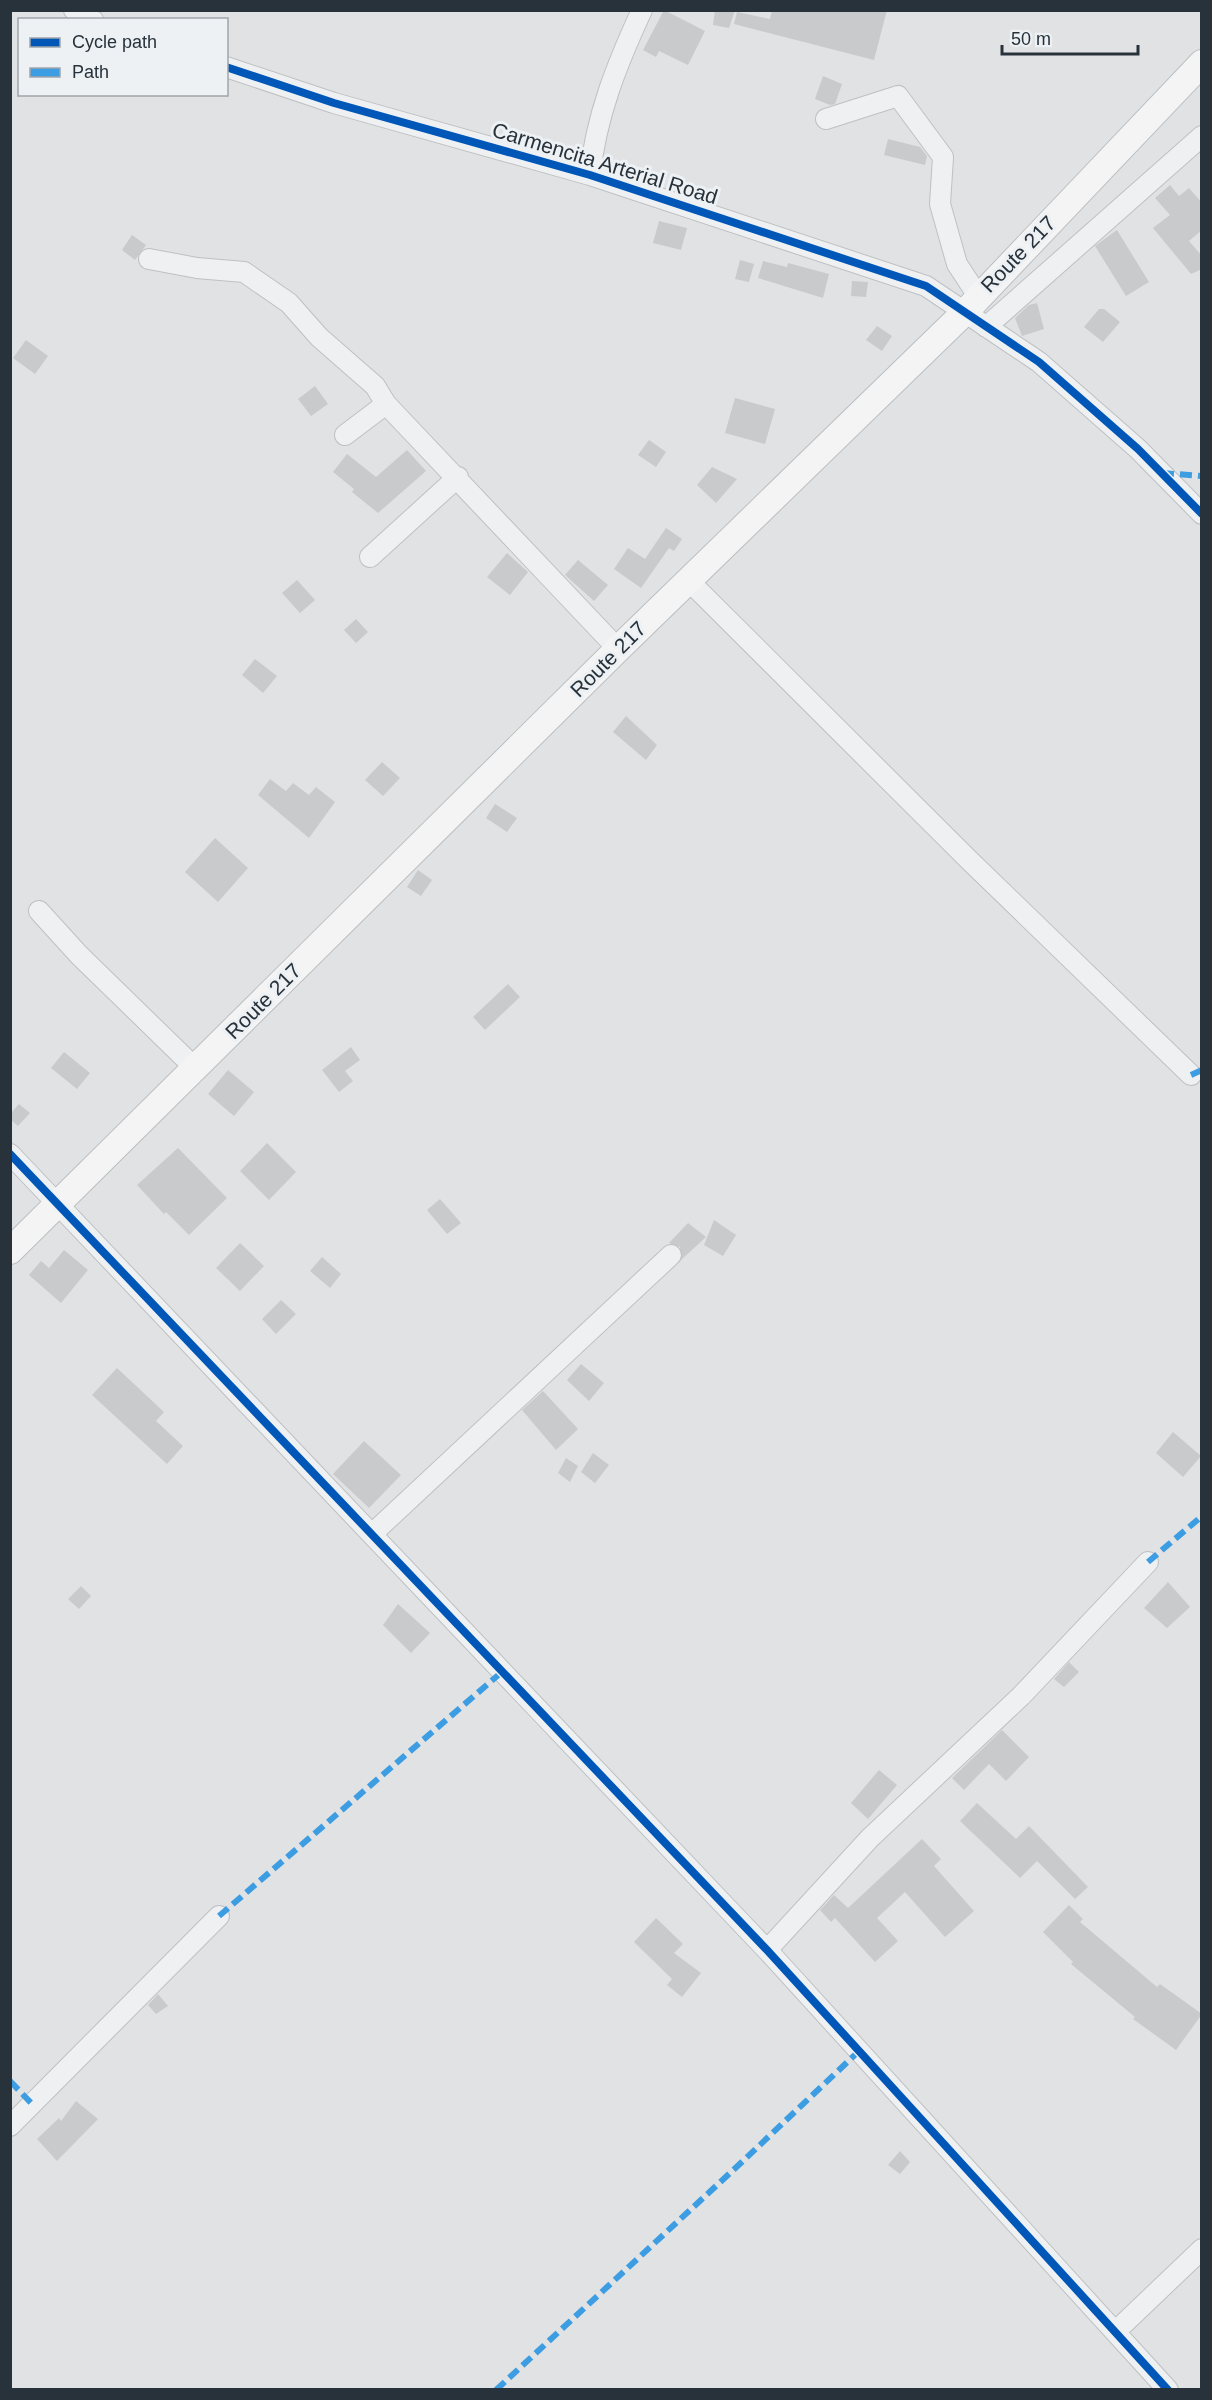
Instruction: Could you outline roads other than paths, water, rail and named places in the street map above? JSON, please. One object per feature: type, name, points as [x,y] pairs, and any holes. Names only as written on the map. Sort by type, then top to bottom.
[{"type":"main road","name":"Route 217","points":[[10,1251],[688,580],[972,303],[1202,63]]},
{"type":"street","points":[[74,10],[89,18]]},
{"type":"street","points":[[590,175],[594,139],[616,65],[642,10]]},
{"type":"street","name":"Carmencita Arterial Road","points":[[228,68],[334,103],[590,175],[927,286],[972,303]]},
{"type":"street","points":[[826,119],[898,96],[943,158],[940,204],[957,264],[972,303],[986,327],[1039,362],[1090,406],[1202,514]]},
{"type":"street","points":[[986,327],[1202,136]]},
{"type":"street","points":[[149,260],[197,268],[244,272],[289,303],[319,337],[375,386],[386,404],[458,477],[579,611],[618,649]]},
{"type":"street","points":[[345,435],[386,404]]},
{"type":"street","points":[[370,557],[458,477]]},
{"type":"street","points":[[688,580],[969,860],[1191,1075]]},
{"type":"street","points":[[39,911],[79,956],[195,1068]]},
{"type":"street","points":[[10,1154],[373,1533],[767,1950],[1168,2390]]},
{"type":"street","points":[[373,1533],[671,1255]]},
{"type":"street","points":[[767,1950],[870,1838],[1021,1696],[1148,1562]]},
{"type":"street","points":[[10,2126],[219,1916]]},
{"type":"street","points":[[1115,2332],[1202,2249]]}]
